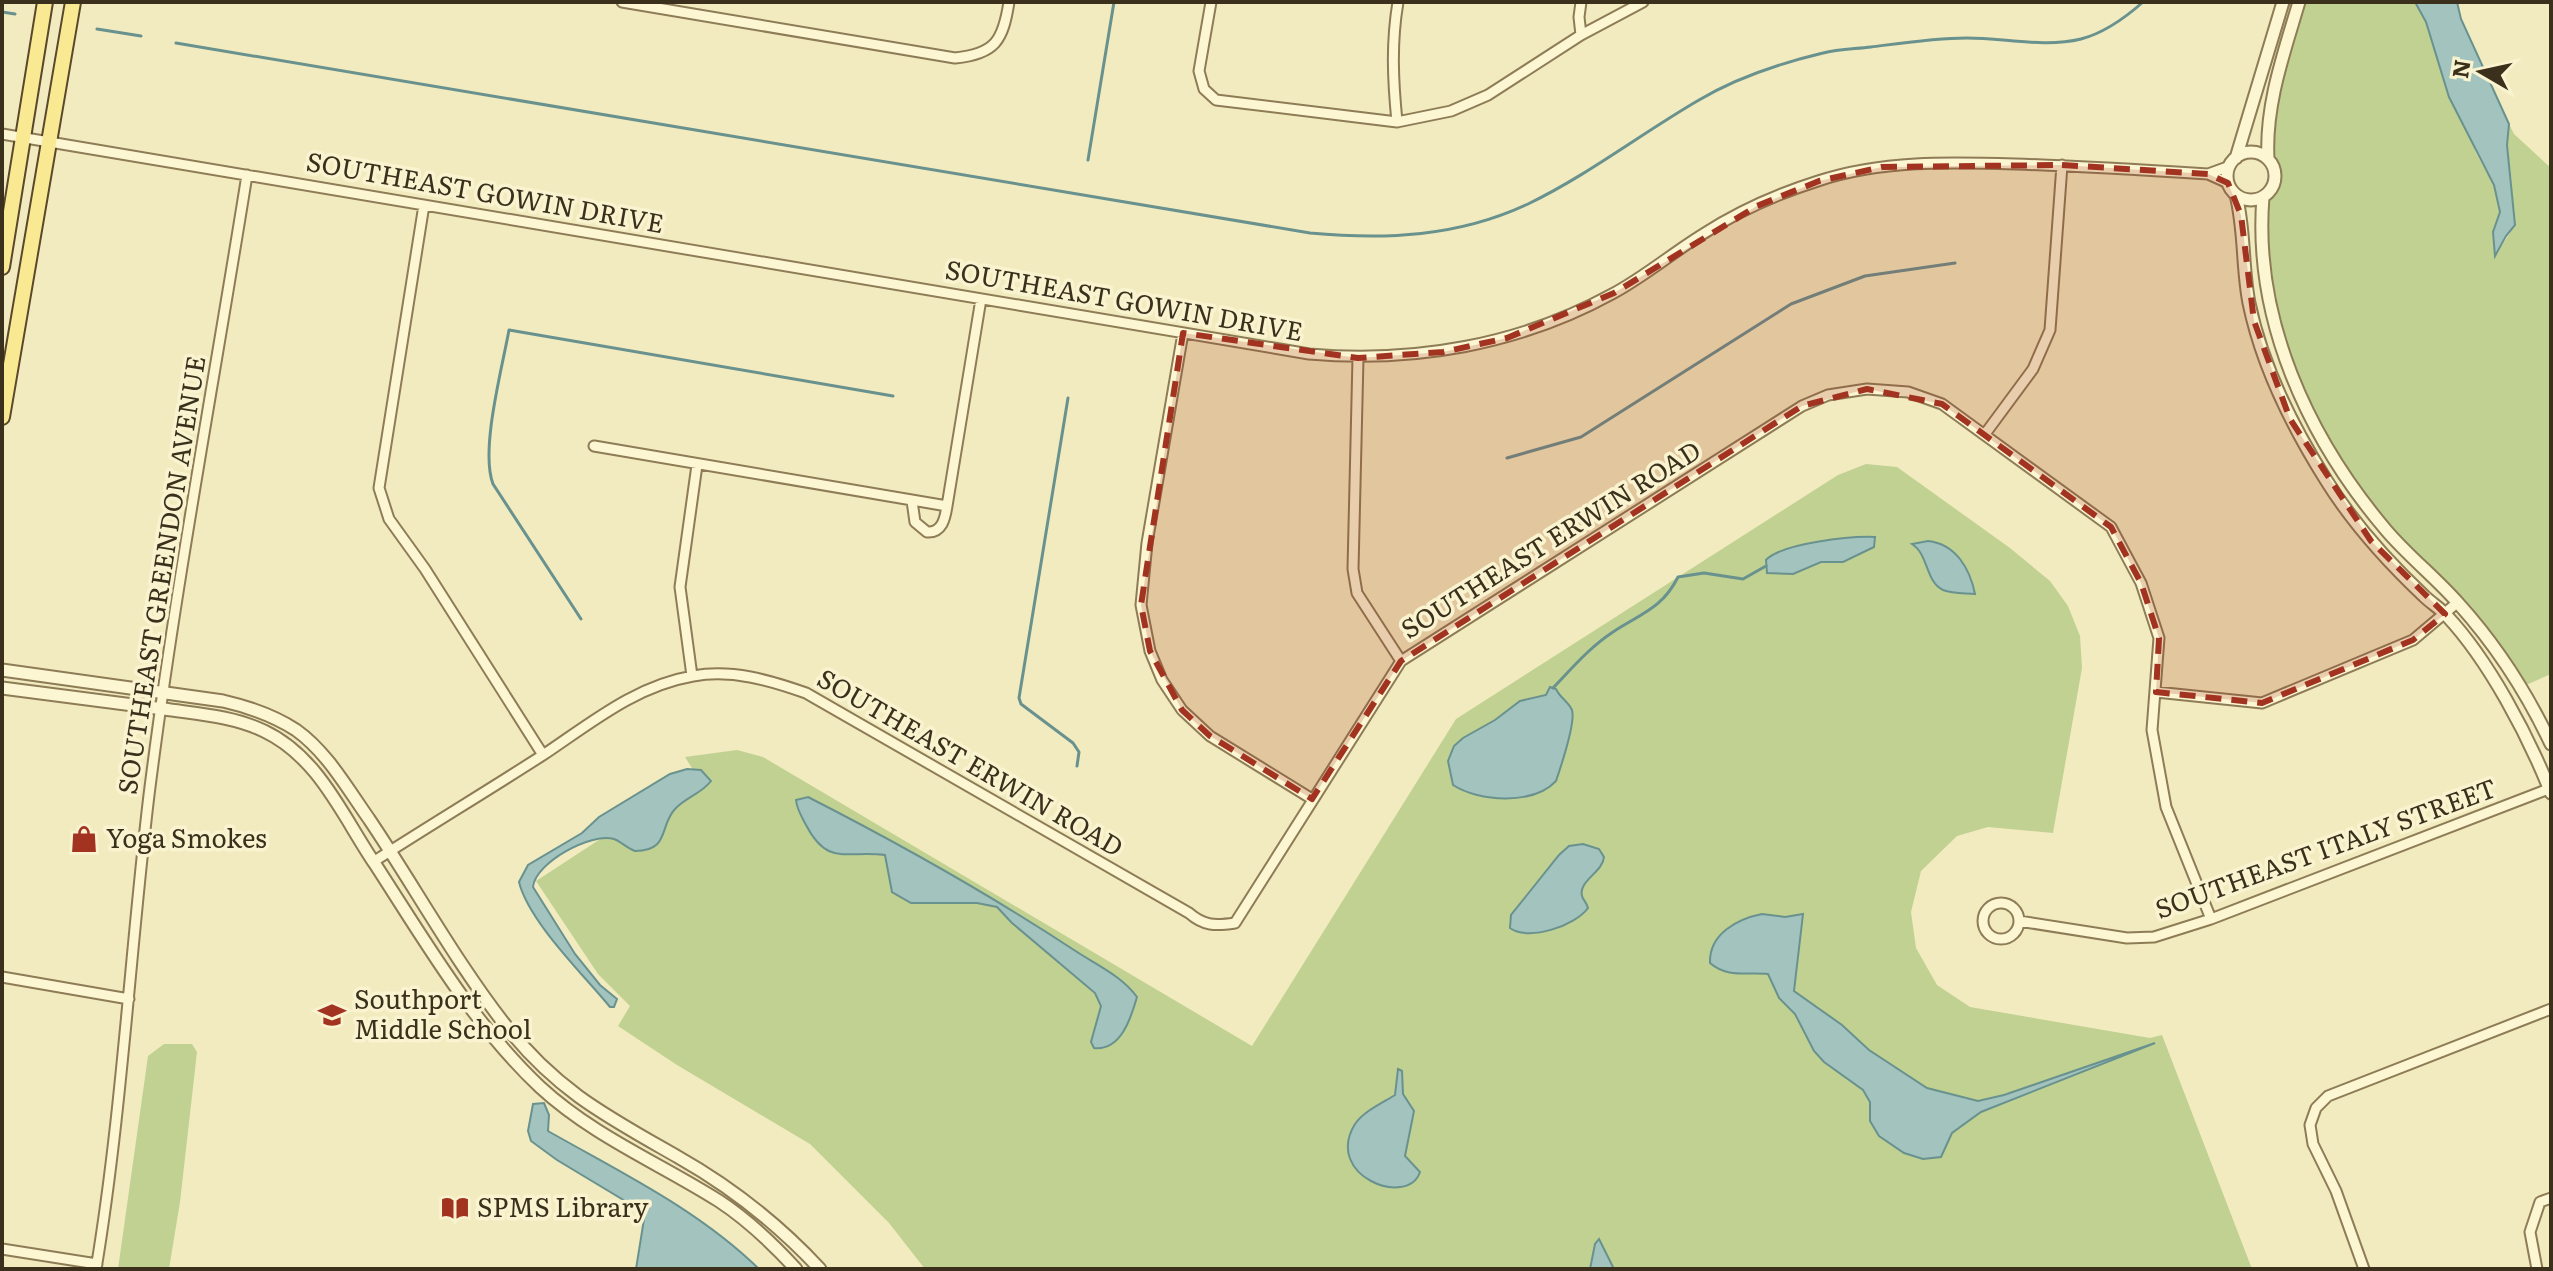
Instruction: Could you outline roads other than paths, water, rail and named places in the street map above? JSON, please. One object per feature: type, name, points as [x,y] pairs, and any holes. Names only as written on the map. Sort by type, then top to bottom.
[{"type":"main road","points":[[2,267],[45,2]]},
{"type":"main road","points":[[2,417],[73,2]]},
{"type":"street","points":[[622,2],[955,58],[980,55],[994,45],[1006,22],[1009,2]]},
{"type":"street","points":[[1211,2],[1199,71],[1204,89],[1216,100],[1397,122],[1451,111],[1488,95],[1581,35],[1643,2]]},
{"type":"street","points":[[1397,122],[1391,68],[1392,33],[1398,2]]},
{"type":"street","points":[[1581,2],[1581,35]]},
{"type":"street","points":[[2283,2],[2228,183],[2236,195],[2241,215],[2246,284],[2258,334],[2290,419],[2334,492],[2371,541],[2445,614],[2481,657],[2551,790]]},
{"type":"street","points":[[2236,195],[2249,200],[2263,197],[2275,179],[2266,140],[2271,102],[2299,2]]},
{"type":"street","name":"SOUTHEAST GOWIN DRIVE","points":[[2,134],[1309,354],[1358,358],[1443,352],[1507,338],[1567,317],[1614,293],[1704,233],[1757,206],[1819,181],[1882,167],[1951,162],[2062,165],[2208,174],[2228,183]]},
{"type":"street","points":[[2233,162],[2249,152],[2268,159]]},
{"type":"street","name":"SOUTHEAST GOWIN DRIVE","points":[[2208,174],[2233,162]]},
{"type":"street","points":[[1985,434],[2033,369],[2050,330],[2062,165]]},
{"type":"street","name":"SOUTHEAST GREENDON AVENUE","points":[[96,1267],[110,1179],[163,691],[247,175]]},
{"type":"street","points":[[2263,197],[2264,270],[2277,329],[2310,419],[2348,481],[2401,547],[2458,602],[2502,656],[2551,744]]},
{"type":"street","points":[[424,205],[379,488],[389,519],[425,569],[543,755]]},
{"type":"street","points":[[912,501],[915,522],[927,532],[937,531],[947,506],[981,299]]},
{"type":"street","points":[[2258,334],[2277,329]]},
{"type":"street","points":[[1183,333],[1147,543],[1141,605],[1150,651],[1162,680],[1182,710],[1210,736],[1312,799]]},
{"type":"street","points":[[1358,358],[1353,569],[1357,593],[1401,661]]},
{"type":"street","name":"SOUTHEAST ERWIN ROAD","points":[[373,862],[633,694],[660,683],[718,673],[765,679],[806,693],[1208,926],[1235,923],[1401,661],[1802,406],[1828,395],[1867,389],[1908,392],[1942,404],[2111,527],[2141,583],[2159,638],[2152,730],[2166,807],[2211,919]]},
{"type":"street","points":[[594,446],[947,506]]},
{"type":"street","points":[[692,676],[680,587],[697,465]]},
{"type":"street","points":[[2334,492],[2348,481]]},
{"type":"street","points":[[2156,692],[2262,703],[2413,640],[2458,602]]},
{"type":"street","points":[[2,670],[163,691],[253,708],[297,731],[337,772],[485,998],[508,1029],[547,1071],[584,1102],[679,1157],[767,1218],[820,1269]]},
{"type":"street","points":[[2,688],[246,723],[290,747],[317,773],[472,1009],[495,1040],[542,1089],[603,1135],[721,1203],[756,1230],[796,1269]]},
{"type":"street","name":"SOUTHEAST ITALY STREET","points":[[2019,921],[2127,938],[2154,937],[2211,919],[2551,790]]},
{"type":"street","points":[[2,977],[129,999]]},
{"type":"street","points":[[472,1009],[485,998]]},
{"type":"street","points":[[2364,1269],[2336,1191],[2313,1144],[2310,1125],[2316,1108],[2328,1096],[2551,1009]]},
{"type":"street","points":[[603,1135],[611,1119]]},
{"type":"street","points":[[2537,1269],[2530,1232],[2540,1202],[2551,1198]]},
{"type":"street","points":[[756,1230],[767,1218]]},
{"type":"street","points":[[2,1249],[96,1267]]},
{"type":"water","points":[[2415,2],[2457,2],[2461,19],[2509,124],[2507,145],[2515,225],[2495,256],[2493,232],[2500,212],[2494,185],[2449,97],[2426,22]]},
{"type":"water","points":[[1875,537],[1874,547],[1843,562],[1821,562],[1793,574],[1767,573],[1766,560],[1786,549],[1834,539]]},
{"type":"water","points":[[1928,541],[1954,552],[1965,567],[1975,594],[1951,592],[1937,586],[1912,544]]},
{"type":"water","points":[[1550,687],[1556,689],[1568,704],[1573,716],[1556,781],[1534,794],[1506,798],[1477,795],[1453,785],[1448,761],[1454,746],[1520,701],[1546,695]]},
{"type":"water","points":[[687,769],[701,770],[711,781],[675,809],[654,847],[635,851],[614,839],[592,840],[553,859],[543,868],[533,887],[575,954],[600,985],[617,999],[614,1007],[610,1007],[545,930],[519,882],[528,865],[582,833],[599,817],[670,774]]},
{"type":"water","points":[[808,797],[976,889],[1116,977],[1137,997],[1128,1023],[1118,1039],[1103,1048],[1094,1048],[1091,1042],[1101,1006],[1095,993],[997,907],[977,903],[911,903],[892,892],[885,855],[839,854],[822,847],[797,807],[796,800]]},
{"type":"water","points":[[1583,844],[1599,849],[1604,857],[1582,891],[1588,908],[1573,920],[1552,930],[1529,933],[1510,928],[1511,915],[1559,855],[1569,846]]},
{"type":"water","points":[[1762,914],[1785,917],[1803,914],[1794,991],[1842,1025],[1869,1050],[1927,1088],[1978,1101],[2155,1043],[1981,1112],[1952,1133],[1941,1157],[1923,1159],[1904,1153],[1879,1136],[1870,1121],[1870,1102],[1863,1090],[1814,1051],[1795,1014],[1779,998],[1768,974],[1730,973],[1710,963],[1719,936],[1734,924]]},
{"type":"water","points":[[1398,1069],[1402,1071],[1403,1094],[1414,1111],[1405,1156],[1420,1172],[1412,1182],[1400,1187],[1371,1181],[1358,1172],[1350,1158],[1348,1142],[1359,1119],[1395,1095]]},
{"type":"water","points":[[544,1103],[549,1115],[548,1131],[685,1210],[759,1269],[636,1269],[645,1213],[531,1141],[528,1131],[533,1104]]},
{"type":"water","points":[[1599,1239],[1614,1269],[1590,1269]]},
{"type":"waterway","points":[[1088,160],[1114,2]]},
{"type":"waterway","points":[[176,43],[1310,233],[1393,236],[1448,230],[1502,215],[1528,204],[1713,92],[1775,66],[1835,51],[1931,40],[1967,38],[2067,42],[2106,29],[2143,2]]},
{"type":"waterway","points":[[2,12],[15,14]]},
{"type":"waterway","points":[[97,29],[141,36]]},
{"type":"waterway","points":[[1507,458],[1581,437],[1791,304],[1865,276],[1955,263]]},
{"type":"waterway","points":[[581,619],[493,484],[489,451],[491,431],[509,330],[893,396]]},
{"type":"waterway","points":[[1068,398],[1019,698],[1021,704],[1073,743],[1079,752],[1077,766]]},
{"type":"waterway","points":[[1553,688],[1597,644],[1658,604],[1678,577],[1704,573],[1743,579],[1766,566]]},
{"type":"place","name":"Yoga Smokes","points":[[84,839]]},
{"type":"place","name":"Southport Middle School","points":[[332,1015]]},
{"type":"place","name":"SPMS Library","points":[[455,1208]]}]
